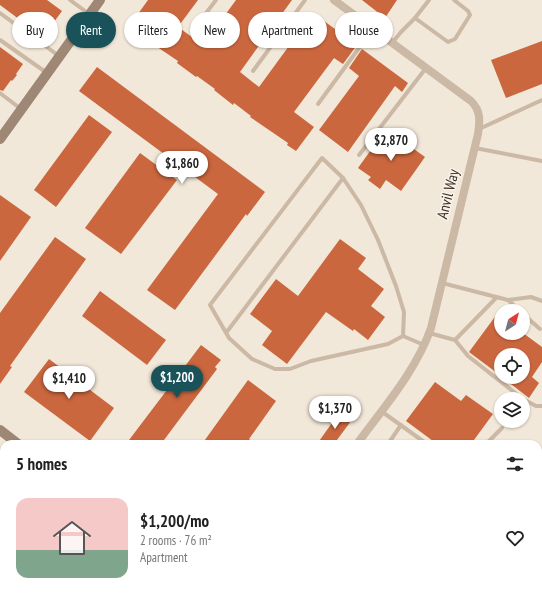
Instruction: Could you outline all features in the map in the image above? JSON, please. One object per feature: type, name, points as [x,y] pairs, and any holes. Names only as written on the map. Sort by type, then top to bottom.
[{"type":"main road","points":[[91,12],[100,0]]},
{"type":"main road","points":[[0,139],[66,46]]},
{"type":"main road","points":[[0,430],[13,440]]},
{"type":"street","name":"Anvil Way","points":[[334,0],[350,12]]},
{"type":"street","name":"Anvil Way","points":[[360,440],[412,368],[425,346],[442,283],[480,118],[479,112],[474,104],[393,45]]},
{"type":"lane","points":[[70,0],[86,12]]},
{"type":"lane","points":[[207,12],[216,0]]},
{"type":"lane","points":[[253,71],[305,0]]},
{"type":"lane","points":[[393,43],[429,0]]},
{"type":"lane","points":[[415,18],[448,42],[455,39],[470,15],[468,11],[454,0]]},
{"type":"lane","points":[[0,13],[59,56]]},
{"type":"lane","points":[[0,40],[47,73]]},
{"type":"lane","points":[[318,104],[359,48]]},
{"type":"lane","points":[[358,155],[426,68]]},
{"type":"lane","points":[[0,94],[21,109]]},
{"type":"lane","points":[[478,129],[542,100]]},
{"type":"lane","points":[[474,147],[542,161]]},
{"type":"lane","points":[[322,158],[343,178],[361,205],[378,240],[396,286],[404,312],[403,336],[388,344],[311,361],[290,369],[275,369],[252,360],[229,338],[210,305],[322,158]]},
{"type":"lane","points":[[226,333],[343,178]]},
{"type":"lane","points":[[442,283],[496,298],[508,300],[531,297],[542,301]]},
{"type":"lane","points":[[455,340],[496,298]]},
{"type":"lane","points":[[508,300],[512,304]]},
{"type":"lane","points":[[530,320],[540,329]]},
{"type":"lane","points":[[429,333],[455,340],[468,356],[514,392]]},
{"type":"lane","points":[[403,336],[425,346]]},
{"type":"lane","points":[[530,403],[536,406],[542,406]]},
{"type":"lane","points":[[381,411],[422,440]]},
{"type":"lane","points":[[391,440],[401,425]]},
{"type":"lane","points":[[490,440],[502,428]]},
{"type":"building","points":[[0,0],[47,0],[62,11],[58,16],[58,12],[12,12],[12,14],[0,5]]},
{"type":"building","points":[[148,0],[198,0],[182,22],[182,12],[139,12]]},
{"type":"building","points":[[236,0],[292,0],[283,12],[248,12],[248,48],[257,48],[240,72],[259,87],[287,48],[327,48],[327,23],[335,29],[335,48],[355,48],[343,64],[334,58],[294,112],[314,127],[296,151],[287,145],[288,143],[250,117],[251,116],[234,103],[233,105],[214,90],[215,89],[177,63],[178,61],[159,48],[182,48],[182,30],[190,36],[190,48],[240,48],[240,12],[227,12]]},
{"type":"building","points":[[362,0],[397,0],[389,12],[377,12]]},
{"type":"building","points":[[542,41],[542,84],[506,98],[491,60]]},
{"type":"building","points":[[0,47],[23,64],[16,74],[17,75],[12,81],[11,80],[3,91],[0,90]]},
{"type":"building","points":[[362,49],[408,83],[402,92],[395,86],[348,152],[319,130],[359,76],[349,68]]},
{"type":"building","points":[[97,67],[265,192],[247,216],[246,214],[175,310],[147,290],[218,194],[79,91]]},
{"type":"building","points":[[89,115],[112,132],[56,207],[34,190]]},
{"type":"building","points":[[386,129],[425,157],[401,191],[386,180],[380,189],[368,180],[371,177],[358,168]]},
{"type":"building","points":[[140,153],[177,180],[121,254],[85,228]]},
{"type":"building","points":[[0,195],[31,217],[0,261]]},
{"type":"building","points":[[55,237],[86,259],[10,366],[12,367],[0,384],[0,313]]},
{"type":"building","points":[[340,239],[366,258],[358,269],[384,289],[371,306],[385,317],[368,340],[354,329],[353,331],[326,312],[287,364],[262,345],[272,331],[250,314],[276,279],[298,296]]},
{"type":"building","points":[[100,291],[166,340],[147,365],[82,316]]},
{"type":"building","points":[[494,318],[494,340],[530,340],[530,338],[542,347],[542,362],[532,377],[539,383],[530,396],[530,392],[521,392],[511,384],[530,384],[530,348],[494,348],[494,371],[469,352]]},
{"type":"building","points":[[201,345],[221,360],[215,367],[217,369],[164,440],[129,440]]},
{"type":"building","points":[[49,359],[114,408],[91,440],[89,440],[24,392]]},
{"type":"building","points":[[248,380],[276,401],[249,439],[250,440],[205,440]]},
{"type":"building","points":[[435,382],[461,401],[466,395],[493,414],[474,440],[432,440],[406,421]]},
{"type":"building","points":[[339,413],[351,421],[337,440],[320,440]]}]
